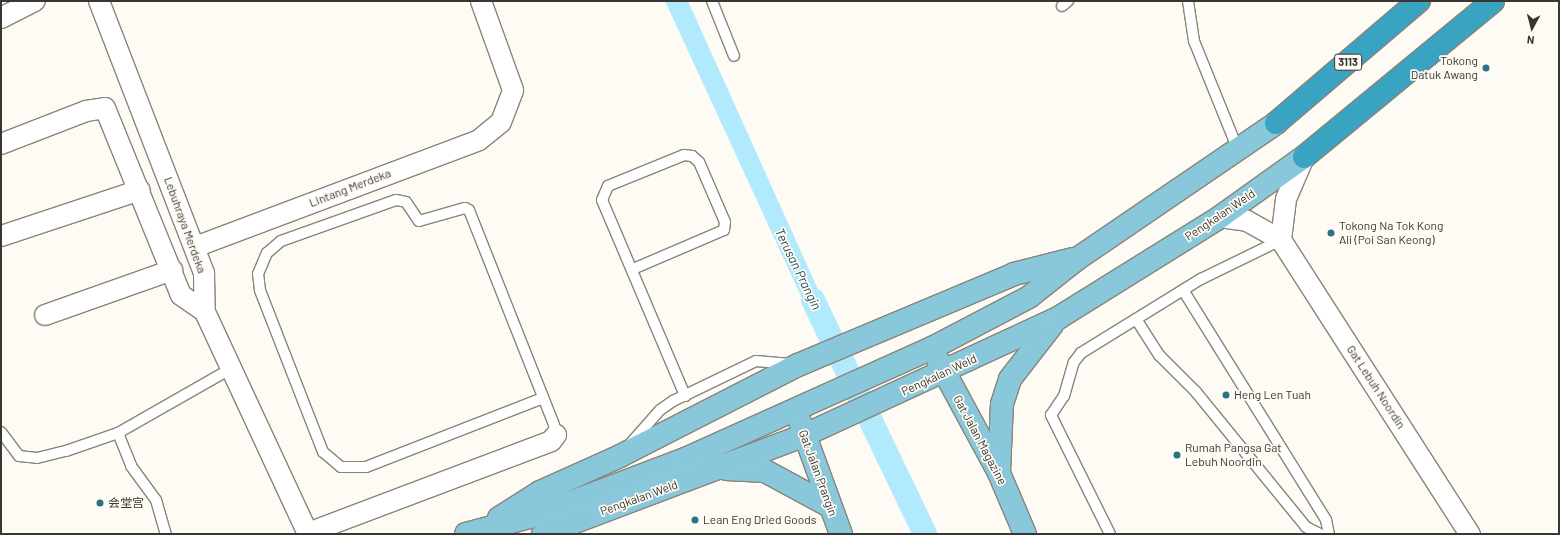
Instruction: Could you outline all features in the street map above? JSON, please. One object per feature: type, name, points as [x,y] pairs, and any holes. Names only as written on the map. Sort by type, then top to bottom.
[{"type":"highway","name":"3113","points":[[1276,123],[1419,1]]},
{"type":"highway","points":[[1304,157],[1493,1]]},
{"type":"main road","name":"Pengkalan Weld","points":[[474,531],[537,515],[685,459],[796,411],[932,348],[1029,297],[1077,258],[1276,123]]},
{"type":"main road","name":"Pengkalan Weld","points":[[543,534],[806,435],[944,373],[1058,318],[1220,217],[1304,157]]},
{"type":"main road","name":"Pengkalan Weld","points":[[474,531],[540,492],[620,456],[800,364],[1014,274],[1077,258]]},
{"type":"main road","points":[[999,473],[1002,404],[1010,379],[1021,361],[1058,318]]},
{"type":"main road","name":"Gat Jalan Magazine","points":[[932,348],[944,373],[999,473],[1025,534]]},
{"type":"main road","name":"Gat Jalan Prangin","points":[[796,411],[806,435],[828,505],[841,534]]},
{"type":"main road","points":[[715,469],[765,471],[828,505]]},
{"type":"street","points":[[1,18],[35,1]]},
{"type":"street","name":"Lebuhraya Merdeka","points":[[99,1],[195,247],[206,283],[205,312],[308,533]]},
{"type":"street","name":"Lintang Merdeka","points":[[195,247],[479,140],[501,122],[513,90],[481,1]]},
{"type":"street","points":[[1,144],[86,111],[105,108],[140,190],[181,295],[205,312]]},
{"type":"street","points":[[1281,240],[1286,198],[1304,157]]},
{"type":"street","points":[[1,236],[140,190]]},
{"type":"street","name":"Gat Lebuh Noordin","points":[[1220,217],[1247,221],[1281,240],[1470,534]]},
{"type":"street","points":[[45,315],[172,270]]},
{"type":"street","points":[[308,533],[551,440],[556,435]]},
{"type":"lane","points":[[712,1],[734,56]]},
{"type":"lane","points":[[1188,1],[1194,41],[1238,150]]},
{"type":"lane","points":[[633,269],[724,230],[725,222],[699,162],[692,156],[684,155],[608,186],[602,192],[602,200],[633,269],[685,396]]},
{"type":"lane","points":[[543,398],[366,467],[341,467],[323,452],[260,290],[258,274],[267,253],[280,241],[396,200],[406,202],[419,220],[465,208],[469,210],[543,398],[556,435]]},
{"type":"lane","points":[[1110,534],[1051,415],[1064,396],[1069,375],[1081,353],[1183,290],[1281,240]]},
{"type":"lane","points":[[1183,290],[1326,520],[1329,534]]},
{"type":"lane","points":[[1136,320],[1159,355],[1196,392],[1306,527],[1320,534]]},
{"type":"lane","points":[[620,456],[660,410],[685,396],[756,361],[800,364]]},
{"type":"lane","points":[[1,432],[12,449],[28,458],[66,452],[118,433],[230,368]]},
{"type":"lane","points":[[118,433],[131,466],[156,500],[166,534]]},
{"type":"water","points":[[665,1],[688,1],[834,325],[818,333]]},
{"type":"waterway","name":"Terusan Prangin","points":[[813,300],[925,534]]},
{"type":"place","name":"Tokong Datuk Awang","points":[[1486,68]]},
{"type":"place","name":"Tokong Na Tok Kong Ali (Poi San Keong)","points":[[1331,233]]},
{"type":"place","name":"Heng Len Tuah","points":[[1226,395]]},
{"type":"place","name":"Rumah Pangsa Gat Lebuh Noordin","points":[[1177,455]]},
{"type":"place","name":"会堂宫","points":[[100,503]]},
{"type":"place","name":"Lean Eng Dried Goods","points":[[695,520]]}]
